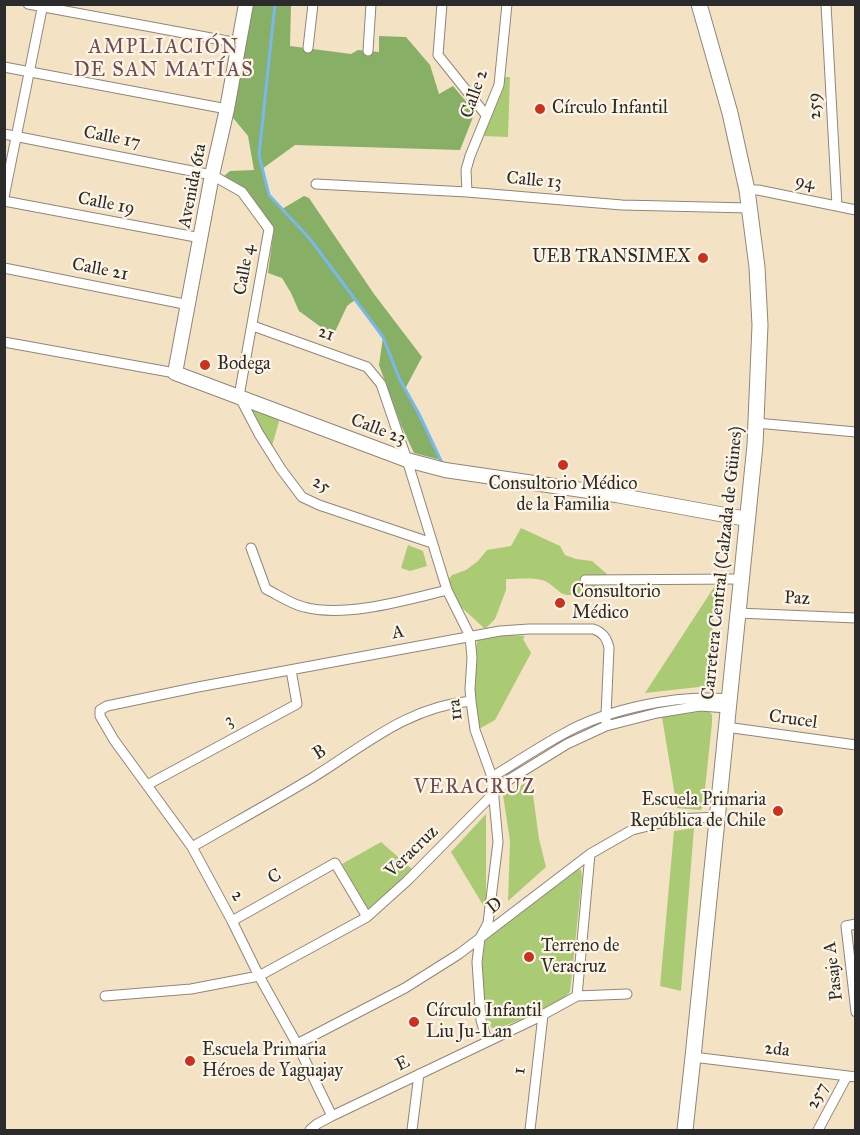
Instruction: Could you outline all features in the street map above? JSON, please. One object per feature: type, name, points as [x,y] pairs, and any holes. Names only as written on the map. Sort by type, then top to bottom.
[{"type":"main road","name":"Carretera Central (Calzada de Güines)","points":[[685,1131],[756,423],[760,325],[757,267],[747,190],[730,113],[699,4]]},
{"type":"street","points":[[28,4],[238,43]]},
{"type":"street","name":"Avenida 6ta","points":[[175,373],[246,4]]},
{"type":"street","points":[[308,48],[313,4]]},
{"type":"street","points":[[368,51],[371,4]]},
{"type":"street","points":[[442,4],[438,55],[486,115]]},
{"type":"street","name":"Calle 2","points":[[467,192],[466,170],[470,156],[499,85],[507,4]]},
{"type":"street","name":"259","points":[[826,4],[837,206]]},
{"type":"street","points":[[4,199],[42,6]]},
{"type":"street","points":[[4,67],[227,109]]},
{"type":"street","name":"Calle 17","points":[[4,134],[212,175]]},
{"type":"street","name":"Calle 4","points":[[212,175],[243,192],[269,229],[239,396]]},
{"type":"street","name":"Calle 13","points":[[316,184],[467,192],[622,205],[749,208]]},
{"type":"street","name":"94","points":[[747,190],[758,190],[855,210]]},
{"type":"street","name":"Calle 19","points":[[4,199],[201,238]]},
{"type":"street","name":"Calle 21","points":[[4,268],[189,304]]},
{"type":"street","name":"21","points":[[253,326],[367,367],[381,384]]},
{"type":"street","name":"Calle 23","points":[[4,342],[175,373],[407,460],[446,470],[616,495],[747,519]]},
{"type":"street","name":"1ra","points":[[381,384],[447,590],[470,636],[471,701],[475,730],[492,777],[498,842],[488,923],[480,938],[477,963],[481,1020],[487,1041]]},
{"type":"street","name":"25","points":[[239,396],[281,469],[302,497],[319,505],[432,543]]},
{"type":"street","points":[[756,423],[855,432]]},
{"type":"street","points":[[251,548],[266,589],[303,607],[338,612],[408,600],[447,590]]},
{"type":"street","points":[[585,580],[741,579]]},
{"type":"street","name":"Paz","points":[[738,613],[855,618]]},
{"type":"street","name":"A","points":[[107,706],[500,631],[593,629],[600,631],[607,639],[609,648],[606,726]]},
{"type":"street","name":"3","points":[[147,785],[297,704],[291,670]]},
{"type":"street","points":[[492,777],[564,733],[606,715],[673,700],[713,698],[728,704]]},
{"type":"street","name":"B","points":[[192,847],[312,778],[416,714],[449,704],[471,701]]},
{"type":"street","name":"Veracruz","points":[[105,996],[191,989],[259,976],[367,917],[510,779],[567,744],[606,726],[657,713],[690,707],[728,704]]},
{"type":"street","name":"2","points":[[107,706],[100,710],[100,716],[114,740],[192,847],[297,1044],[332,1116]]},
{"type":"street","name":"Crucel","points":[[726,727],[855,745]]},
{"type":"street","name":"D","points":[[297,1044],[405,988],[459,954],[590,854],[632,830],[677,819],[718,817]]},
{"type":"street","points":[[577,996],[590,854]]},
{"type":"street","name":"C","points":[[232,921],[335,863],[367,917]]},
{"type":"street","name":"Pasaje A","points":[[850,925],[855,1012]]},
{"type":"street","name":"E","points":[[310,1131],[317,1124],[332,1116],[543,1015],[577,996],[627,994]]},
{"type":"street","name":"1","points":[[530,1131],[543,1015]]},
{"type":"street","name":"2da","points":[[693,1056],[851,1076]]},
{"type":"street","points":[[412,1131],[419,1074]]},
{"type":"street","name":"257","points":[[818,1131],[851,1076]]},
{"type":"green space","points":[[250,5],[291,5],[290,46],[351,54],[358,50],[379,52],[379,36],[406,37],[430,65],[439,94],[453,86],[475,112],[460,150],[295,145],[262,169],[269,194],[282,209],[304,196],[309,198],[374,294],[422,357],[405,389],[441,460],[414,453],[379,365],[383,337],[355,300],[347,306],[333,336],[299,311],[282,278],[268,273],[274,229],[244,188],[224,176],[230,171],[254,170],[248,136],[229,113]]},
{"type":"green space","points":[[505,77],[510,77],[508,137],[483,136],[502,92]]},
{"type":"green space","points":[[249,408],[280,418],[272,446]]},
{"type":"green space","points":[[521,528],[560,546],[565,555],[592,561],[607,574],[606,580],[585,592],[567,595],[545,581],[506,579],[506,590],[495,619],[485,629],[460,606],[449,586],[449,579],[452,575],[466,570],[478,561],[487,550],[511,546]]},
{"type":"green space","points":[[408,545],[423,551],[427,566],[410,571],[401,568]]},
{"type":"green space","points":[[716,584],[708,686],[645,693]]},
{"type":"green space","points":[[509,635],[525,636],[523,639],[531,653],[495,720],[479,729],[473,684],[478,639]]},
{"type":"green space","points":[[705,711],[712,715],[712,723],[703,807],[700,810],[677,808],[662,717]]},
{"type":"green space","points":[[531,780],[539,839],[546,867],[508,901],[510,841],[503,795]]},
{"type":"green space","points":[[486,814],[486,910],[451,852]]},
{"type":"green space","points":[[694,828],[681,991],[660,986],[674,831]]},
{"type":"green space","points":[[381,842],[413,870],[368,909],[342,864]]},
{"type":"green space","name":"Terreno de Veracruz","points":[[576,868],[581,870],[582,877],[570,992],[555,1005],[500,1028],[492,1028],[483,1008],[481,986],[485,941]]},
{"type":"waterway","points":[[275,4],[259,155],[269,195],[310,239],[383,337],[399,378],[443,465]]},
{"type":"place","name":"Círculo Infantil","points":[[540,109]]},
{"type":"place","name":"UEB TRANSIMEX","points":[[703,258]]},
{"type":"place","name":"Bodega","points":[[205,365]]},
{"type":"place","name":"Consultorio Médico de la Familia","points":[[563,465]]},
{"type":"place","name":"Consultorio Médico","points":[[560,603]]},
{"type":"place","name":"Escuela Primaria República de Chile","points":[[778,811]]},
{"type":"place","name":"Terreno de Veracruz","points":[[529,957]]},
{"type":"place","name":"Círculo Infantil Liu Ju-Lan","points":[[414,1022]]},
{"type":"place","name":"Escuela Primaria Héroes de Yaguajay","points":[[190,1061]]},
{"type":"district","name":"AMPLIACIÓN DE SAN MATÍAS","points":[[164,60]]},
{"type":"district","name":"VERACRUZ","points":[[475,788]]}]
